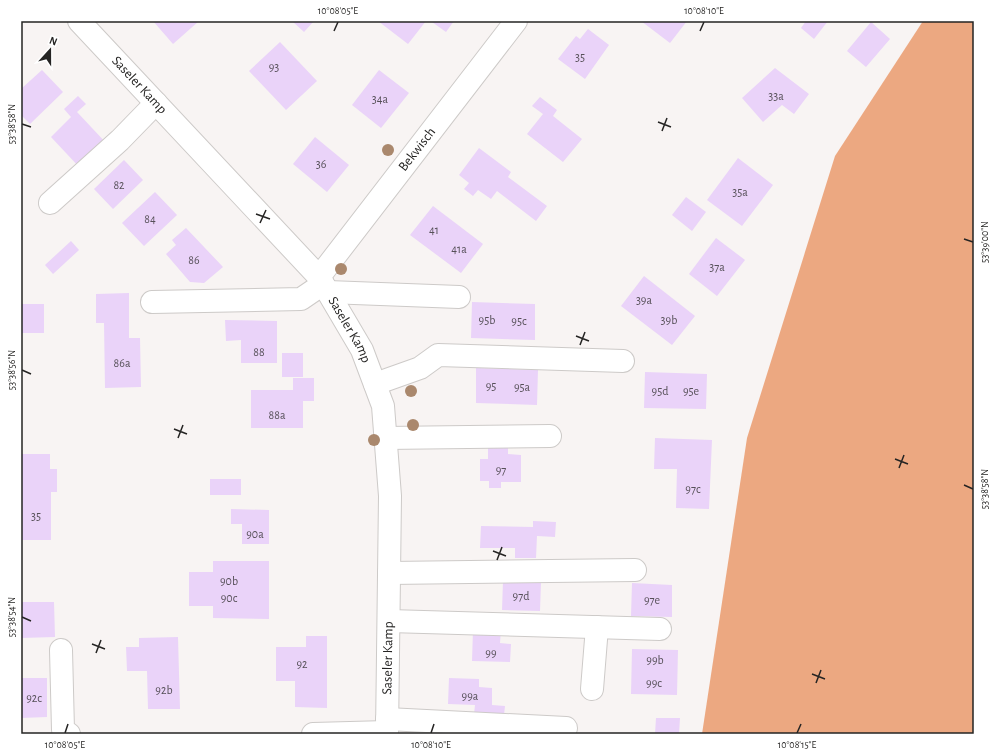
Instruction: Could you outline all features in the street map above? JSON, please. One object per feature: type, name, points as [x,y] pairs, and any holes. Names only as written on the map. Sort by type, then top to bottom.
[{"type":"street","name":"Saseler Kamp","points":[[79,21],[323,284],[362,350],[383,406],[390,496],[387,728]]},
{"type":"street","name":"Bekwisch","points":[[152,302],[301,299],[323,284],[516,21]]},
{"type":"street","points":[[50,203],[120,140],[156,103]]},
{"type":"street","points":[[323,284],[459,297]]},
{"type":"street","points":[[375,384],[420,368],[438,355],[622,361]]},
{"type":"street","points":[[385,438],[550,436]]},
{"type":"street","points":[[389,573],[635,570]]},
{"type":"street","points":[[388,621],[660,629]]},
{"type":"street","points":[[592,689],[597,627]]},
{"type":"street","points":[[61,650],[63,730],[69,734]]},
{"type":"street","points":[[313,734],[387,728],[566,728]]},
{"type":"shaded area","points":[[923,21],[974,21],[974,734],[702,734],[747,438],[835,156]]},
{"type":"building","points":[[153,21],[199,21],[173,44]]},
{"type":"building","points":[[292,21],[314,21],[304,32]]},
{"type":"building","points":[[378,21],[426,21],[408,44]]},
{"type":"building","points":[[454,21],[446,32],[432,22]]},
{"type":"building","points":[[641,21],[687,21],[670,43]]},
{"type":"building","points":[[806,21],[828,21],[814,39],[801,28]]},
{"type":"building","points":[[871,22],[890,39],[866,67],[847,51]]},
{"type":"building","points":[[588,29],[609,45],[585,79],[558,59],[576,36],[580,39]]},
{"type":"building","points":[[280,42],[317,81],[286,110],[249,71]]},
{"type":"building","points":[[775,68],[809,94],[794,114],[782,105],[763,122],[742,98]]},
{"type":"building","points":[[42,70],[63,92],[30,124],[21,115],[21,89]]},
{"type":"building","points":[[379,70],[409,93],[381,128],[352,105]]},
{"type":"building","points":[[78,96],[86,104],[77,112],[107,144],[81,169],[51,137],[71,117],[64,109]]},
{"type":"building","points":[[540,97],[557,110],[553,116],[582,139],[563,162],[527,134],[543,114],[532,106]]},
{"type":"building","points":[[315,137],[349,165],[327,192],[293,164]]},
{"type":"building","points":[[479,148],[511,172],[508,177],[547,206],[536,221],[497,191],[491,199],[478,190],[473,196],[464,189],[469,183],[459,175]]},
{"type":"building","points":[[738,158],[773,185],[742,226],[707,200]]},
{"type":"building","points":[[124,160],[143,180],[113,209],[94,189]]},
{"type":"building","points":[[155,192],[177,215],[144,246],[122,223]]},
{"type":"building","points":[[686,197],[706,212],[692,231],[672,215]]},
{"type":"building","points":[[433,206],[483,244],[461,273],[410,235]]},
{"type":"building","points":[[186,228],[223,267],[204,283],[190,282],[166,254],[176,245],[172,240]]},
{"type":"building","points":[[716,238],[745,260],[717,296],[689,274]]},
{"type":"building","points":[[71,241],[79,250],[53,274],[45,265]]},
{"type":"building","points":[[644,276],[695,316],[672,345],[621,306]]},
{"type":"building","points":[[129,293],[129,338],[140,338],[141,387],[105,388],[104,323],[96,323],[96,294]]},
{"type":"building","points":[[472,302],[535,304],[535,340],[471,338]]},
{"type":"building","points":[[21,304],[44,304],[44,333],[21,333]]},
{"type":"building","points":[[225,320],[277,321],[277,363],[241,363],[241,340],[226,341]]},
{"type":"building","points":[[282,353],[303,353],[303,377],[282,377]]},
{"type":"building","points":[[476,368],[538,370],[537,405],[476,403]]},
{"type":"building","points":[[645,372],[707,374],[706,409],[644,408]]},
{"type":"building","points":[[293,378],[314,378],[314,401],[303,401],[303,428],[251,428],[251,390],[293,390]]},
{"type":"building","points":[[655,438],[712,440],[709,509],[676,508],[677,469],[654,469]]},
{"type":"building","points":[[488,447],[508,447],[508,454],[521,455],[521,482],[501,482],[501,488],[489,488],[489,481],[480,481],[480,459],[488,459]]},
{"type":"building","points":[[21,454],[50,454],[50,469],[57,469],[57,492],[51,492],[51,540],[21,540]]},
{"type":"building","points":[[210,479],[241,479],[241,495],[210,495]]},
{"type":"building","points":[[231,509],[269,510],[269,544],[242,544],[242,524],[231,524]]},
{"type":"building","points":[[533,521],[556,522],[555,537],[537,536],[536,558],[515,558],[515,548],[480,548],[481,526],[533,527]]},
{"type":"building","points":[[213,561],[269,561],[269,619],[213,618],[213,606],[189,606],[189,572],[213,572]]},
{"type":"building","points":[[503,581],[541,582],[540,611],[502,610]]},
{"type":"building","points":[[632,583],[672,585],[672,617],[631,616]]},
{"type":"building","points":[[21,602],[54,602],[55,637],[21,638]]},
{"type":"building","points":[[473,630],[501,630],[500,643],[511,644],[510,662],[472,661]]},
{"type":"building","points":[[306,636],[327,636],[327,708],[295,707],[295,681],[276,681],[276,647],[306,647]]},
{"type":"building","points":[[178,637],[180,709],[148,709],[147,671],[127,671],[126,647],[139,647],[139,638]]},
{"type":"building","points":[[632,649],[678,650],[677,695],[631,694]]},
{"type":"building","points":[[21,678],[47,678],[47,717],[21,718]]},
{"type":"building","points":[[449,678],[479,679],[479,687],[492,688],[492,705],[505,706],[504,715],[474,714],[475,705],[448,704]]},
{"type":"building","points":[[656,718],[680,718],[679,734],[655,734]]}]
